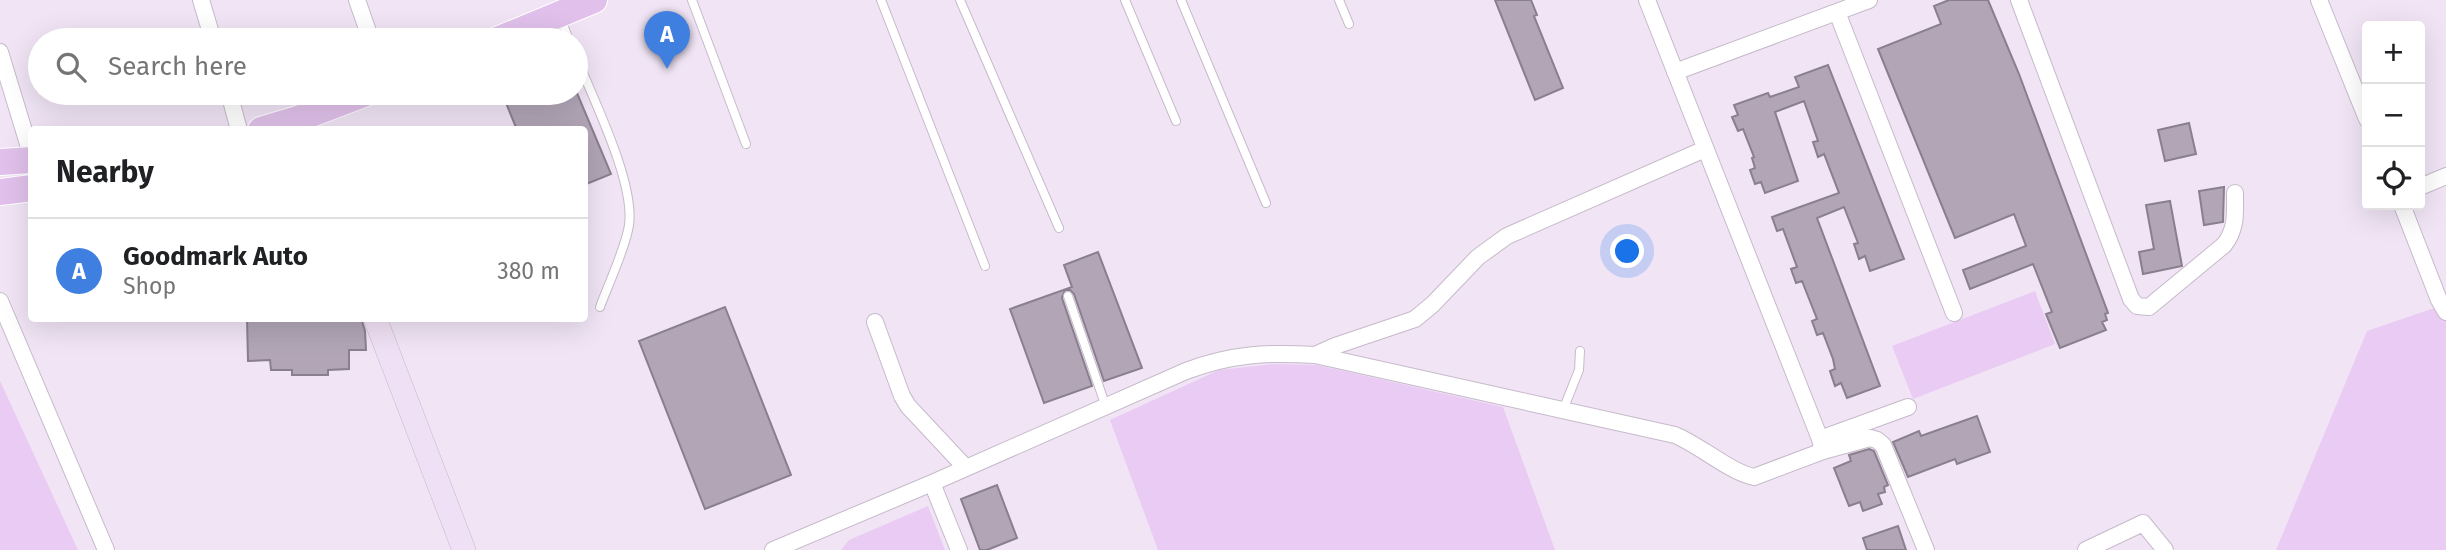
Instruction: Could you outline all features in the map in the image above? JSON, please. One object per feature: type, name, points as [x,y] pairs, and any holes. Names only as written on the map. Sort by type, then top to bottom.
[{"type":"main road","points":[[527,28],[594,0]]},
{"type":"main road","points":[[300,124],[340,105]]},
{"type":"main road","points":[[0,162],[28,159]]},
{"type":"main road","points":[[0,192],[28,188]]},
{"type":"street","points":[[201,0],[209,28]]},
{"type":"street","points":[[357,0],[367,28]]},
{"type":"street","points":[[1647,0],[1821,445]]},
{"type":"street","points":[[1675,72],[1869,0]]},
{"type":"street","points":[[2019,0],[2131,299],[2137,306],[2149,307],[2231,237],[2236,220],[2235,193]]},
{"type":"street","points":[[2319,0],[2362,107]]},
{"type":"street","points":[[1837,12],[1954,313]]},
{"type":"street","points":[[0,52],[28,146]]},
{"type":"street","points":[[232,105],[238,126]]},
{"type":"street","points":[[1315,355],[1415,320],[1478,257],[1507,236],[1705,149]]},
{"type":"street","points":[[2425,185],[2446,176]]},
{"type":"street","points":[[2404,210],[2443,306]]},
{"type":"street","points":[[0,301],[106,550]]},
{"type":"street","points":[[377,322],[464,550]]},
{"type":"street","points":[[875,322],[908,406],[966,468]]},
{"type":"street","points":[[773,550],[1214,361],[1273,352],[1315,355],[1675,435],[1707,451],[1743,475],[1754,477],[1908,407]]},
{"type":"street","points":[[1821,445],[1870,438],[1883,444],[1926,550]]},
{"type":"street","points":[[932,483],[959,550]]},
{"type":"street","points":[[2086,550],[2143,523],[2165,550]]},
{"type":"street","points":[[813,534],[819,550]]},
{"type":"lane","points":[[692,0],[746,144]]},
{"type":"lane","points":[[881,0],[985,266]]},
{"type":"lane","points":[[960,0],[1059,228]]},
{"type":"lane","points":[[1125,0],[1176,121]]},
{"type":"lane","points":[[1181,0],[1266,203]]},
{"type":"lane","points":[[1339,0],[1349,24]]},
{"type":"lane","points":[[559,15],[564,28]]},
{"type":"lane","points":[[588,87],[626,184],[630,208],[629,228],[600,307]]},
{"type":"lane","points":[[1068,296],[1106,407]]},
{"type":"lane","points":[[1563,410],[1580,370],[1580,351]]},
{"type":"shaded area","points":[[2035,291],[2055,344],[1913,399],[1892,346]]},
{"type":"shaded area","points":[[2434,308],[2446,315],[2446,550],[2276,550],[2367,331]]},
{"type":"shaded area","points":[[1275,364],[1317,365],[1503,407],[1555,550],[1158,550],[1110,420],[1219,370]]},
{"type":"shaded area","points":[[0,381],[78,550],[0,550]]},
{"type":"shaded area","points":[[928,506],[945,550],[841,550],[849,540]]},
{"type":"building","points":[[1495,0],[1531,0],[1537,15],[1534,16],[1563,88],[1535,100]]},
{"type":"building","points":[[1949,0],[1988,0],[2019,74],[2108,313],[2105,314],[2107,320],[2102,322],[2106,330],[2060,348],[2046,314],[2052,312],[2033,264],[1970,289],[1963,270],[2026,246],[2014,214],[1955,238],[1878,49],[1941,24],[1934,6]]},
{"type":"building","points":[[1828,65],[1904,259],[1870,271],[1865,256],[1859,259],[1854,244],[1858,243],[1844,207],[1817,218],[1880,386],[1847,398],[1841,383],[1835,386],[1830,371],[1835,369],[1833,359],[1823,333],[1817,335],[1812,321],[1817,319],[1802,281],[1796,283],[1791,269],[1797,267],[1783,229],[1777,231],[1772,217],[1839,193],[1824,154],[1818,157],[1813,142],[1818,141],[1804,101],[1775,112],[1798,181],[1765,193],[1761,182],[1755,184],[1750,170],[1755,168],[1754,157],[1743,129],[1738,131],[1732,117],[1738,115],[1734,105],[1768,93],[1770,97],[1799,87],[1795,77]]},
{"type":"building","points":[[507,105],[582,105],[611,174],[588,183],[588,126],[515,126]]},
{"type":"building","points":[[2189,123],[2196,154],[2165,161],[2158,130]]},
{"type":"building","points":[[2224,187],[2223,222],[2204,225],[2199,191]]},
{"type":"building","points":[[2170,201],[2182,266],[2143,274],[2139,252],[2154,249],[2146,205]]},
{"type":"building","points":[[1098,252],[1142,368],[1104,381],[1074,294],[1065,290],[1062,298],[1092,386],[1044,403],[1010,309],[1072,287],[1064,265]]},
{"type":"building","points":[[725,307],[791,475],[705,509],[639,341]]},
{"type":"building","points":[[247,322],[362,322],[365,331],[366,350],[349,350],[349,369],[328,370],[328,375],[292,375],[292,370],[271,370],[270,360],[248,361]]},
{"type":"building","points":[[1977,416],[1990,452],[1957,464],[1955,459],[1908,477],[1893,442],[1919,431],[1921,436]]},
{"type":"building","points":[[1869,449],[1874,451],[1888,485],[1884,487],[1885,492],[1878,494],[1882,504],[1863,511],[1860,502],[1849,506],[1834,468],[1851,461],[1849,455]]},
{"type":"building","points":[[997,485],[1017,538],[987,550],[980,550],[961,499]]},
{"type":"building","points":[[1898,526],[1906,550],[1867,550],[1863,538]]},
{"type":"place","name":"Goodmark Auto","points":[[667,69]]}]
